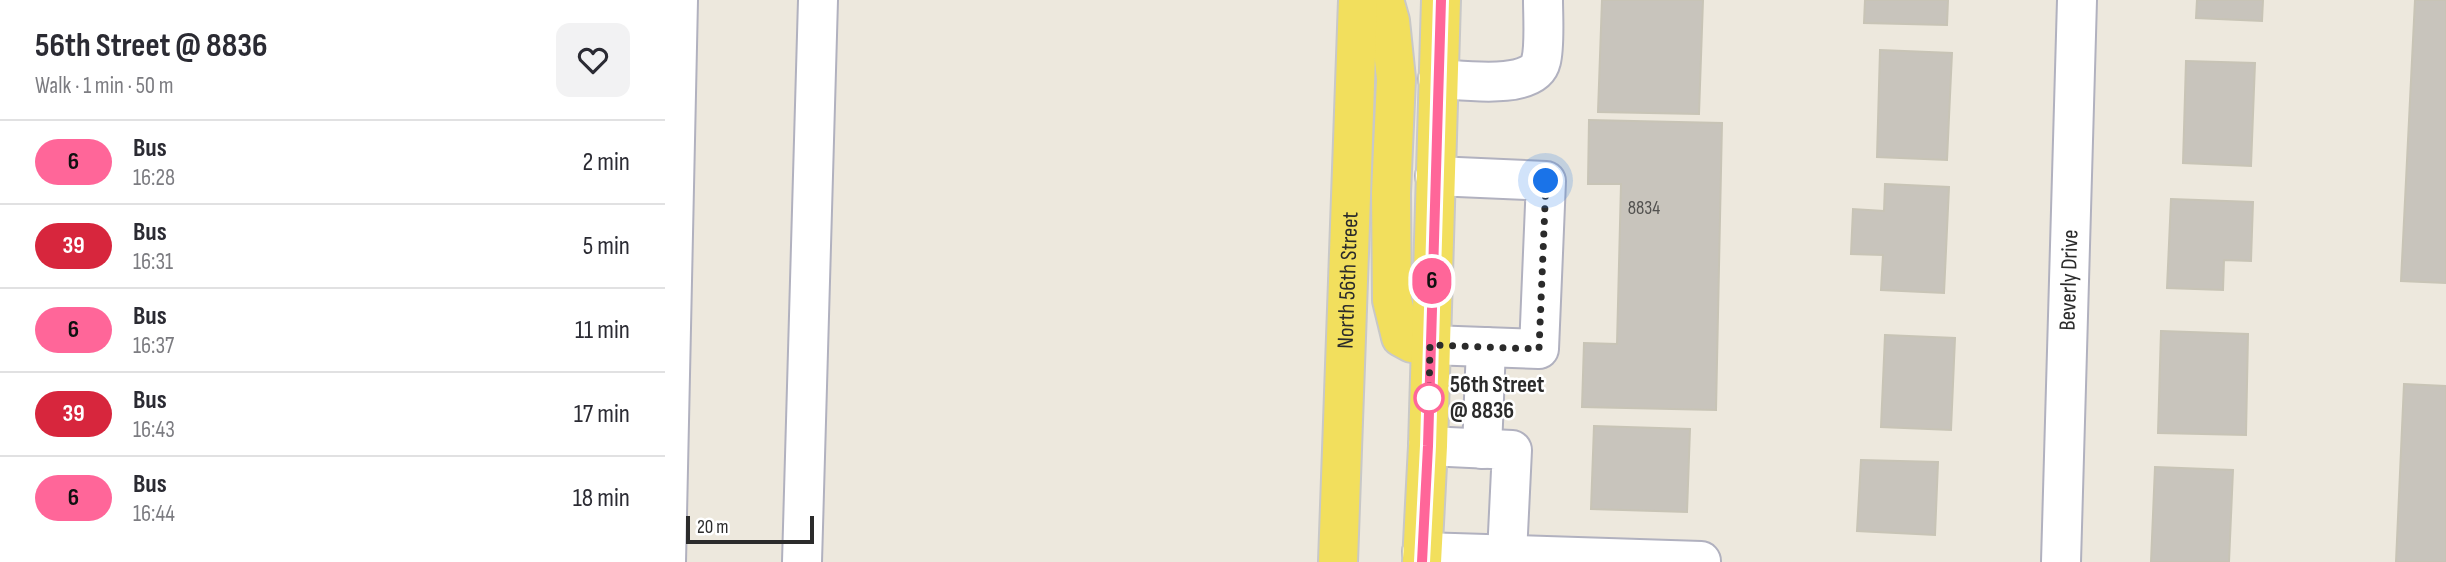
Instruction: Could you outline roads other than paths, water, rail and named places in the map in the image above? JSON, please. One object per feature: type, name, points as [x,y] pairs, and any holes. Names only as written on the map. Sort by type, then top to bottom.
[{"type":"main road","name":"North 56th Street","points":[[1338,562],[1358,0]]},
{"type":"main road","points":[[1384,0],[1390,21],[1396,79],[1391,193],[1392,300],[1401,337],[1412,343],[1430,345]]},
{"type":"main road","points":[[1422,557],[1428,446],[1441,0]]},
{"type":"street","points":[[666,562],[678,0]]},
{"type":"street","points":[[802,562],[818,0]]},
{"type":"street","points":[[1438,79],[1513,81],[1531,75],[1541,63],[1543,0]]},
{"type":"street","name":"Beverly Drive","points":[[2061,562],[2077,0]]},
{"type":"street","points":[[1430,345],[1539,349],[1546,181],[1435,176]]},
{"type":"street","points":[[1482,449],[1486,346]]},
{"type":"street","points":[[1428,446],[1511,450],[1507,554]]},
{"type":"street","points":[[1422,557],[1507,554],[1701,561]]},
{"type":"place","name":"56th Street @ 8836","points":[[1429,398]]}]
